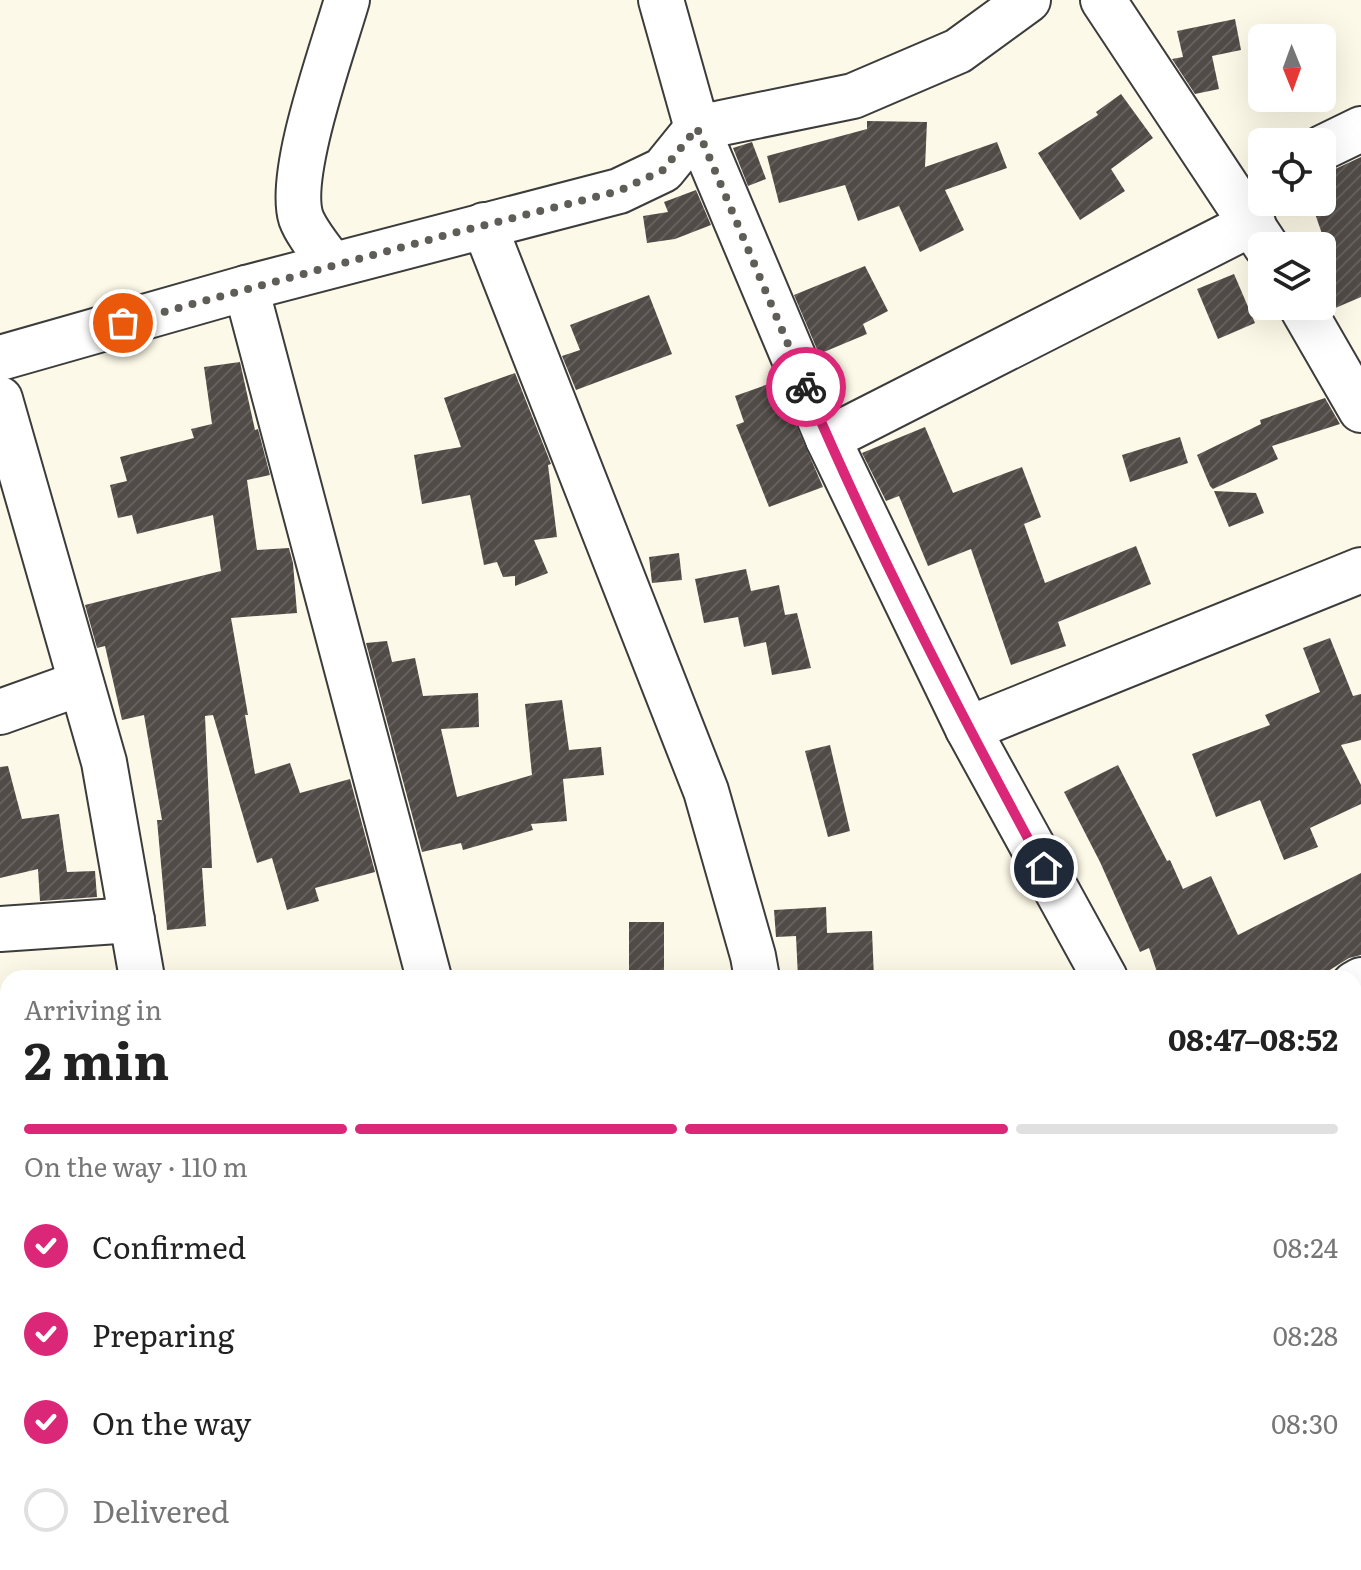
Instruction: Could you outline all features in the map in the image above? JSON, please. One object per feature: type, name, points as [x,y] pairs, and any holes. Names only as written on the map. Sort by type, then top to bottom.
[{"type":"street","points":[[332,265],[302,220],[297,195],[300,164],[347,0]]},
{"type":"street","points":[[661,0],[697,128],[828,439],[968,729],[1101,970]]},
{"type":"street","points":[[0,358],[246,288],[619,191],[663,170],[697,128],[853,96],[958,51],[1028,0]]},
{"type":"street","points":[[1103,0],[1248,203]]},
{"type":"street","points":[[1336,141],[1361,129]]},
{"type":"street","points":[[828,439],[1248,213]]},
{"type":"street","points":[[484,225],[706,791],[756,970]]},
{"type":"street","points":[[246,288],[427,970]]},
{"type":"street","points":[[1309,320],[1361,410]]},
{"type":"street","points":[[0,399],[104,762],[141,970]]},
{"type":"street","points":[[968,729],[1361,570]]},
{"type":"street","points":[[0,712],[81,683]]},
{"type":"street","points":[[0,929],[132,920]]},
{"type":"building","points":[[1235,19],[1241,50],[1212,56],[1219,89],[1195,94],[1172,59],[1183,57],[1177,31]]},
{"type":"building","points":[[1121,94],[1153,138],[1111,169],[1125,191],[1080,220],[1038,153],[1098,115],[1096,112]]},
{"type":"building","points":[[867,121],[927,122],[925,167],[997,142],[1007,168],[945,190],[964,230],[920,252],[899,206],[858,221],[845,185],[779,203],[767,156],[867,129]]},
{"type":"building","points":[[752,142],[766,179],[748,186],[733,148]]},
{"type":"building","points":[[1361,157],[1361,297],[1336,308],[1336,232],[1321,232],[1316,216],[1336,216],[1336,169]]},
{"type":"building","points":[[696,190],[711,225],[675,239],[647,243],[643,216],[668,212],[664,202]]},
{"type":"building","points":[[865,266],[888,311],[863,324],[867,334],[819,354],[794,295]]},
{"type":"building","points":[[1234,274],[1248,307],[1248,320],[1255,323],[1218,339],[1197,289]]},
{"type":"building","points":[[649,295],[672,354],[576,390],[562,356],[580,350],[570,325]]},
{"type":"building","points":[[240,362],[255,430],[258,429],[270,475],[247,480],[257,550],[289,548],[297,613],[231,618],[255,774],[290,763],[300,793],[350,779],[375,872],[315,888],[319,901],[287,910],[272,858],[257,863],[213,715],[205,716],[212,868],[202,868],[206,926],[167,930],[157,820],[162,820],[144,715],[122,720],[105,646],[97,648],[85,605],[221,571],[213,515],[137,534],[132,515],[118,518],[110,485],[127,481],[120,457],[194,438],[191,429],[212,424],[204,367]]},
{"type":"building","points":[[515,373],[551,464],[548,465],[557,537],[534,540],[548,573],[515,586],[515,576],[503,577],[497,562],[484,565],[470,495],[422,504],[414,455],[461,447],[444,398]]},
{"type":"building","points":[[777,381],[823,487],[769,507],[736,425],[744,422],[735,396]]},
{"type":"building","points":[[1325,398],[1340,424],[1272,446],[1278,459],[1213,489],[1210,486],[1197,455],[1261,424],[1260,420]]},
{"type":"building","points":[[925,427],[953,493],[1022,467],[1041,517],[1024,524],[1045,583],[1136,546],[1151,584],[1058,622],[1066,646],[1011,665],[971,549],[928,566],[899,496],[886,501],[862,453]]},
{"type":"building","points":[[1180,437],[1188,463],[1130,482],[1122,455]]},
{"type":"building","points":[[1214,491],[1256,493],[1264,513],[1229,527]]},
{"type":"building","points":[[679,553],[682,580],[652,583],[649,557]]},
{"type":"building","points":[[746,569],[751,591],[779,585],[785,615],[797,613],[811,668],[772,675],[766,642],[744,647],[738,617],[704,623],[695,579]]},
{"type":"building","points":[[1330,638],[1353,696],[1361,694],[1361,740],[1341,745],[1361,785],[1361,804],[1310,828],[1318,847],[1284,860],[1260,800],[1216,817],[1192,754],[1270,725],[1265,715],[1320,692],[1303,648]]},
{"type":"building","points":[[387,641],[392,662],[415,658],[423,696],[478,693],[479,727],[441,729],[457,797],[532,775],[525,704],[562,700],[569,750],[601,747],[604,775],[563,779],[567,821],[531,824],[533,830],[463,850],[461,843],[422,852],[366,643]]},
{"type":"building","points":[[830,745],[850,831],[828,837],[805,751]]},
{"type":"building","points":[[1118,765],[1183,889],[1211,876],[1238,935],[1361,873],[1361,955],[1349,958],[1330,970],[1156,970],[1149,948],[1140,952],[1100,862],[1064,792]]},
{"type":"building","points":[[8,766],[22,819],[59,814],[67,872],[95,871],[97,897],[40,901],[38,869],[0,878],[0,767]]},
{"type":"building","points":[[826,907],[827,933],[872,931],[874,970],[798,970],[796,936],[776,937],[774,910]]},
{"type":"building","points":[[629,922],[664,922],[664,970],[629,970]]},
{"type":"way so far","points":[[123,323],[619,191],[663,170],[697,128],[806,387]]},
{"type":"route","points":[[806,387],[968,729],[1044,868]]}]
